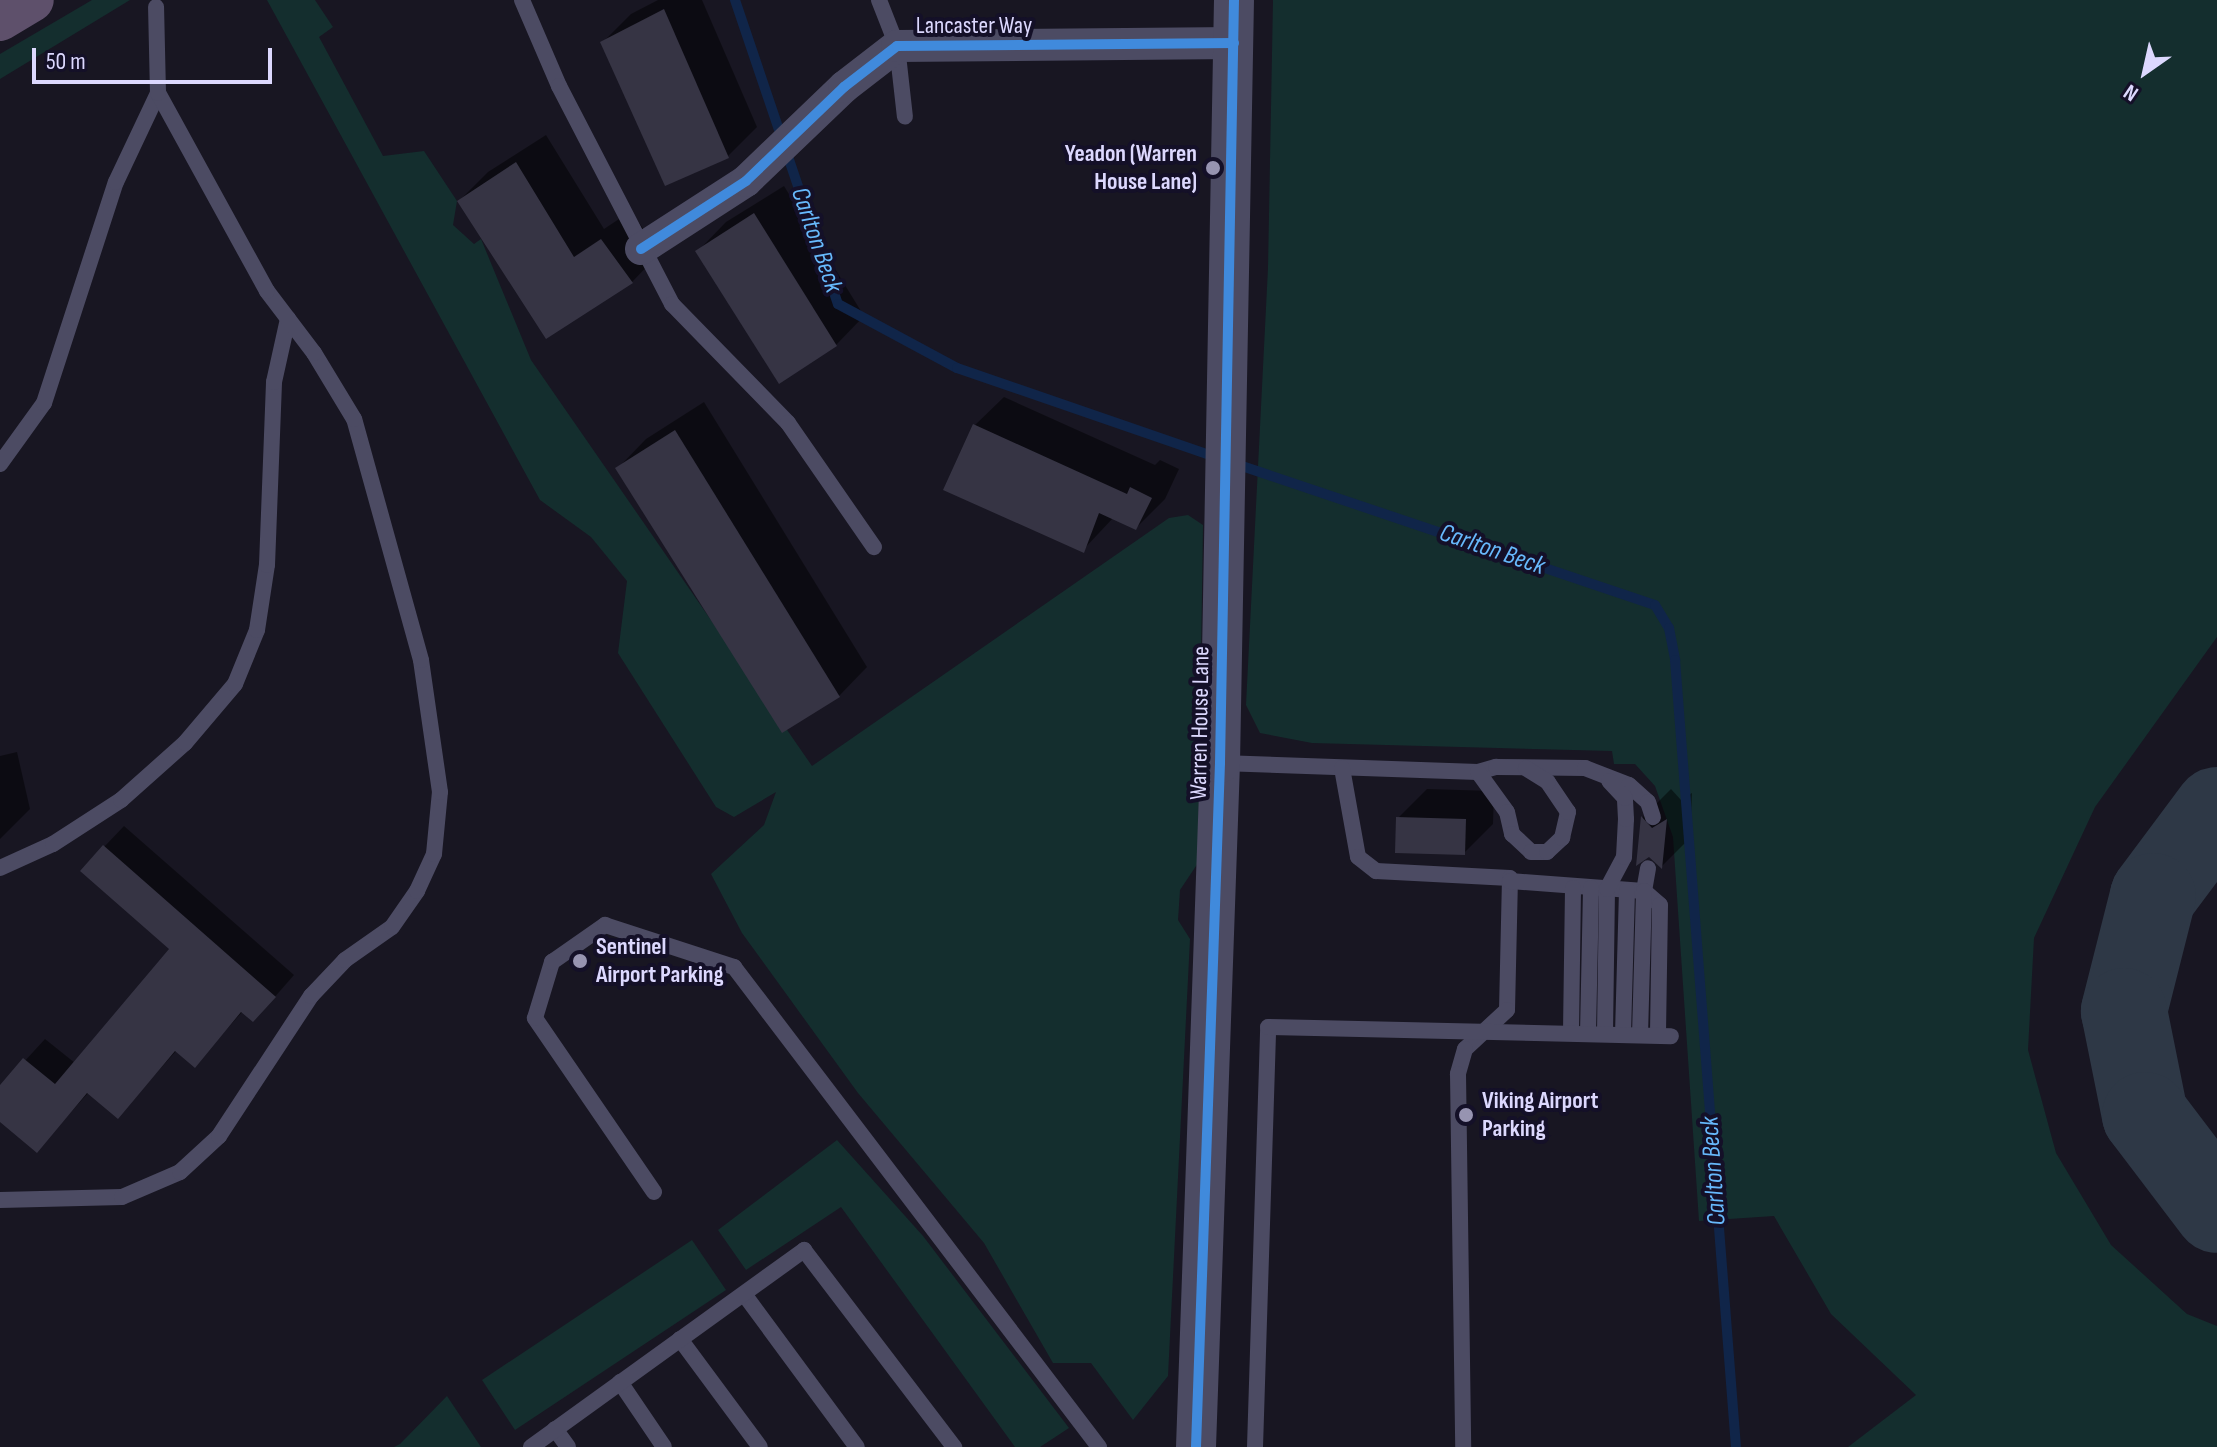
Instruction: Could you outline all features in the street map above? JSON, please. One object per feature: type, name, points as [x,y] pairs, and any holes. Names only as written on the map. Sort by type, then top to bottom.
[{"type":"highway","points":[[0,19],[32,0]]},
{"type":"street","name":"Warren House Lane","points":[[1196,1447],[1220,763],[1234,0]]},
{"type":"street","name":"Lancaster Way","points":[[641,249],[746,181],[844,87],[897,46],[1234,43]]},
{"type":"lane","points":[[522,0],[641,249],[672,304],[788,423],[874,547]]},
{"type":"lane","points":[[879,0],[897,46],[905,117]]},
{"type":"lane","points":[[0,464],[44,403],[116,182],[158,93],[156,7]]},
{"type":"lane","points":[[0,1200],[122,1197],[180,1172],[219,1136],[311,996],[345,960],[392,927],[417,891],[434,854],[440,792],[421,660],[354,419],[267,291],[158,93]]},
{"type":"lane","points":[[0,868],[53,844],[121,800],[185,743],[235,684],[257,630],[267,565],[274,382],[288,319]]},
{"type":"lane","points":[[1220,763],[1478,772],[1585,768],[1629,785],[1648,802],[1653,817]]},
{"type":"lane","points":[[1255,1447],[1268,1027],[1488,1029],[1665,1036],[1660,905],[1635,890],[1573,888],[1376,871],[1358,857],[1342,768]]},
{"type":"lane","points":[[1478,772],[1507,812],[1512,834],[1531,852],[1547,852],[1562,838],[1568,812],[1548,782],[1524,768]]},
{"type":"lane","points":[[1597,1033],[1599,889],[1624,857],[1626,819],[1625,798],[1605,776]]},
{"type":"lane","points":[[1632,1034],[1635,890],[1648,868]]},
{"type":"lane","points":[[1463,1447],[1458,1074],[1465,1049],[1507,1010],[1510,881]]},
{"type":"lane","points":[[1571,1032],[1573,888]]},
{"type":"lane","points":[[654,1192],[535,1018],[552,962],[605,925],[734,967],[1099,1447]]},
{"type":"lane","points":[[531,1447],[804,1250],[954,1447]]},
{"type":"lane","points":[[744,1294],[857,1447]]},
{"type":"lane","points":[[680,1339],[760,1447]]},
{"type":"lane","points":[[620,1382],[664,1447]]},
{"type":"lane","points":[[555,1429],[568,1447]]},
{"type":"green space","points":[[92,0],[130,0],[0,79],[0,54]]},
{"type":"green space","points":[[267,0],[315,0],[333,27],[319,37],[383,156],[424,151],[457,201],[453,225],[474,244],[481,239],[531,360],[812,766],[1169,518],[1188,515],[1203,525],[1198,863],[1180,890],[1178,920],[1190,939],[1168,1376],[1133,1420],[1091,1363],[1053,1363],[984,1243],[858,1093],[742,933],[711,874],[764,825],[776,792],[734,817],[716,807],[618,653],[627,581],[591,537],[540,500]]},
{"type":"green space","points":[[1273,0],[2217,0],[2217,637],[2095,807],[2034,938],[2028,1050],[2056,1153],[2111,1245],[2187,1314],[2217,1326],[2217,1447],[1848,1447],[1916,1395],[1831,1314],[1774,1216],[1699,1221],[1673,837],[1655,786],[1635,764],[1614,764],[1612,751],[1312,743],[1260,733],[1246,705],[1268,268]]},
{"type":"green space","points":[[837,1140],[923,1236],[1069,1428],[1040,1447],[1015,1447],[841,1207],[746,1270],[718,1230]]},
{"type":"green space","points":[[692,1240],[726,1290],[515,1430],[482,1380]]},
{"type":"green space","points":[[447,1396],[481,1447],[394,1447],[400,1444]]},
{"type":"building","points":[[664,9],[729,158],[665,186],[600,42]]},
{"type":"building","points":[[516,162],[574,257],[601,239],[633,283],[546,339],[457,201]]},
{"type":"building","points":[[754,213],[837,346],[779,384],[695,251]]},
{"type":"building","points":[[973,424],[1127,494],[1130,487],[1152,498],[1136,530],[1099,513],[1084,553],[943,490]]},
{"type":"building","points":[[675,430],[840,697],[782,733],[615,468]]},
{"type":"building","points":[[1641,816],[1652,828],[1667,819],[1662,869],[1649,857],[1636,866]]},
{"type":"building","points":[[1396,817],[1466,819],[1465,855],[1395,853]]},
{"type":"building","points":[[103,845],[276,997],[253,1022],[241,1012],[195,1068],[175,1051],[118,1119],[87,1093],[37,1153],[0,1122],[0,1085],[23,1058],[55,1084],[169,949],[80,871]]},
{"type":"waterway","name":"Carlton Beck","points":[[735,0],[838,304],[957,368],[1218,458]]},
{"type":"waterway","name":"Carlton Beck","points":[[1233,463],[1655,605],[1669,628],[1675,660],[1736,1447]]},
{"type":"taxiway","points":[[2217,810],[2153,896],[2124,1011],[2145,1115],[2217,1210]]},
{"type":"cycle path","points":[[1196,1447],[1220,763],[1234,0]]},
{"type":"cycle path","points":[[641,249],[746,181],[844,87],[897,46],[1234,43]]},
{"type":"place","name":"Yeadon (Warren House Lane)","points":[[1213,168]]},
{"type":"place","name":"Sentinel Airport Parking","points":[[580,961]]},
{"type":"place","name":"Viking Airport Parking","points":[[1466,1115]]}]
